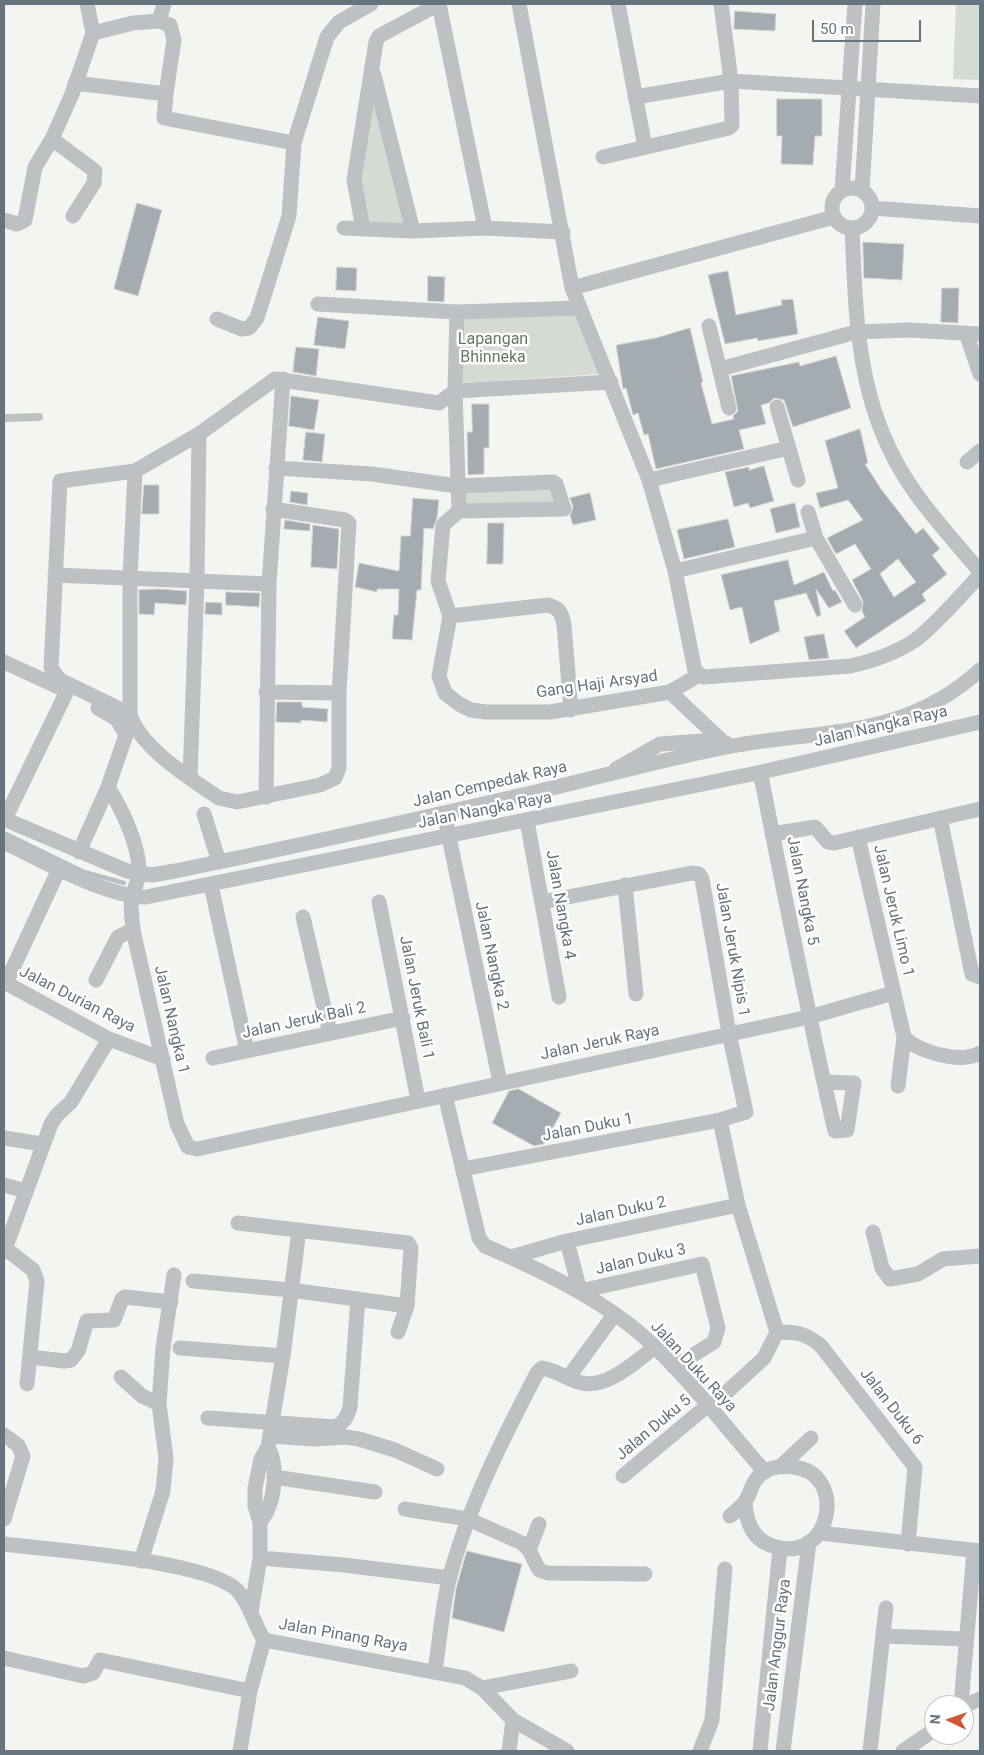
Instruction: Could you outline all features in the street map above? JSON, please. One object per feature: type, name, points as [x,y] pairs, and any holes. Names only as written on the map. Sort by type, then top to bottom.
[{"type":"street","points":[[4,220],[17,224],[25,220],[35,167],[52,139],[93,33],[86,4]]},
{"type":"street","points":[[159,21],[164,4]]},
{"type":"street","points":[[217,319],[242,329],[249,328],[258,318],[289,216],[294,143],[327,37],[339,22],[371,4]]},
{"type":"street","points":[[363,229],[354,180],[376,42],[379,36],[439,4],[485,228]]},
{"type":"street","points":[[519,4],[572,288],[649,480],[675,571],[695,671],[704,676],[850,666],[871,661],[902,648],[916,639],[980,574],[903,474],[891,452],[870,401],[856,332],[852,228]]},
{"type":"street","points":[[618,4],[644,147]]},
{"type":"street","points":[[603,157],[729,128],[732,125],[731,81],[721,4]]},
{"type":"street","points":[[842,190],[852,188],[862,191],[870,198],[872,208],[869,218],[862,226],[852,228],[841,225],[834,217],[832,207],[835,198],[842,190],[855,4]]},
{"type":"street","points":[[862,191],[873,4]]},
{"type":"street","points":[[93,33],[133,23],[159,21],[170,24],[174,40],[164,118],[294,143]]},
{"type":"street","points":[[372,67],[413,231]]},
{"type":"street","points":[[635,97],[731,81],[980,96]]},
{"type":"street","points":[[75,83],[166,94]]},
{"type":"street","points":[[52,139],[95,171],[94,183],[73,216]]},
{"type":"street","points":[[872,208],[980,216]]},
{"type":"street","points":[[572,288],[834,217]]},
{"type":"street","points":[[344,228],[413,231],[485,228],[563,232]]},
{"type":"street","points":[[318,304],[457,312],[579,308]]},
{"type":"street","points":[[276,468],[372,474],[457,486],[553,482],[556,484],[564,508],[458,511],[457,486],[455,391],[457,312]]},
{"type":"street","points":[[710,326],[729,408]]},
{"type":"street","points":[[720,369],[856,332],[909,330],[973,334],[980,374]]},
{"type":"street","points":[[130,714],[60,680],[51,668],[60,481],[135,471],[198,434],[266,384],[283,379],[438,403],[455,391],[611,382]]},
{"type":"street","points":[[266,797],[269,584],[283,379]]},
{"type":"street","points":[[777,408],[798,480]]},
{"type":"street","points":[[190,778],[197,581],[198,434]]},
{"type":"street","points":[[649,480],[789,448]]},
{"type":"street","points":[[967,462],[980,451]]},
{"type":"street","points":[[135,471],[130,578],[130,714],[132,721],[148,742],[190,778],[228,802],[266,797],[320,785],[338,774],[339,693],[349,523],[345,520],[273,509]]},
{"type":"street","name":"Gang Haji Arsyad","points":[[458,511],[443,525],[438,581],[450,616],[440,676],[445,694],[471,710],[550,712],[670,692],[727,744]]},
{"type":"street","points":[[808,512],[816,538],[855,605]]},
{"type":"street","points":[[675,571],[816,538]]},
{"type":"street","points":[[55,575],[269,584]]},
{"type":"street","points":[[450,616],[548,605],[557,608],[562,615],[564,625],[571,710]]},
{"type":"street","points":[[4,662],[67,691],[117,719],[126,735],[108,787],[79,852]]},
{"type":"street","name":"Jalan Cempedak Raya","points":[[6,817],[79,852],[139,874],[175,871],[599,778],[727,744],[832,734],[894,721],[909,715],[957,688],[980,670]]},
{"type":"street","points":[[670,692],[699,674]]},
{"type":"street","points":[[6,817],[67,691]]},
{"type":"street","points":[[266,692],[339,693]]},
{"type":"street","name":"Jalan Nangka Raya","points":[[4,842],[58,870],[131,897],[146,897],[212,886],[757,773],[980,722]]},
{"type":"street","points":[[832,734],[837,756]]},
{"type":"street","name":"Jalan Nangka 5","points":[[757,773],[762,781],[809,1017],[824,1082]]},
{"type":"street","points":[[108,787],[120,806],[130,830],[139,874],[131,897]]},
{"type":"street","points":[[772,834],[816,827],[828,842],[834,843],[980,809]]},
{"type":"street","name":"Jalan Nangka 2","points":[[444,813],[500,1082]]},
{"type":"street","points":[[204,814],[219,862]]},
{"type":"street","points":[[940,818],[970,967],[974,976],[980,977]]},
{"type":"street","name":"Jalan Nangka 4","points":[[527,821],[559,996]]},
{"type":"street","name":"Jalan Jeruk Limo 1","points":[[858,837],[894,994]]},
{"type":"street","points":[[5,983],[58,870]]},
{"type":"street","name":"Jalan Jeruk Nipis 1","points":[[625,885],[692,873],[699,874],[702,879],[729,1033],[747,1108],[744,1114],[720,1120]]},
{"type":"street","points":[[542,902],[625,885],[636,994]]},
{"type":"street","points":[[212,886],[247,1051]]},
{"type":"street","name":"Jalan Nangka 1","points":[[131,897],[133,930],[177,1124],[188,1148]]},
{"type":"street","name":"Jalan Jeruk Bali 1","points":[[379,902],[418,1100]]},
{"type":"street","points":[[303,917],[330,1033]]},
{"type":"street","points":[[96,980],[118,937],[133,930]]},
{"type":"street","name":"Jalan Durian Raya","points":[[5,983],[109,1039],[163,1059]]},
{"type":"street","points":[[894,994],[904,1037],[898,1086]]},
{"type":"street","name":"Jalan Jeruk Raya","points":[[188,1148],[197,1149],[500,1082],[809,1017],[894,994]]},
{"type":"street","name":"Jalan Jeruk Bali 2","points":[[213,1058],[403,1018]]},
{"type":"street","points":[[904,1037],[912,1046],[922,1050],[967,1058],[980,1053]]},
{"type":"street","points":[[27,1384],[38,1281],[33,1270],[5,1250],[42,1144],[56,1115],[70,1102],[109,1039]]},
{"type":"street","name":"Jalan Duku Raya","points":[[445,1095],[479,1238],[485,1246],[580,1291],[631,1327],[711,1404],[765,1472]]},
{"type":"street","points":[[711,1404],[764,1358],[777,1332],[738,1205],[720,1120]]},
{"type":"street","name":"Jalan Duku 1","points":[[462,1169],[720,1120]]},
{"type":"street","points":[[4,1138],[42,1144]]},
{"type":"street","points":[[4,1185],[26,1190]]},
{"type":"street","name":"Jalan Duku 2","points":[[511,1257],[567,1241],[738,1205]]},
{"type":"street","points":[[238,1223],[408,1243],[411,1248],[407,1306],[398,1332]]},
{"type":"street","points":[[251,1612],[260,1558],[260,1522],[256,1512],[255,1488],[261,1459],[270,1435],[283,1356],[298,1230]]},
{"type":"street","points":[[873,1232],[882,1268],[890,1279],[918,1274],[944,1258],[980,1256]]},
{"type":"street","points":[[567,1241],[580,1291]]},
{"type":"street","name":"Jalan Duku 3","points":[[580,1291],[702,1264],[718,1328],[717,1336],[714,1342],[674,1367]]},
{"type":"street","points":[[141,1561],[163,1491],[166,1458],[159,1404],[164,1348],[174,1275]]},
{"type":"street","points":[[193,1281],[291,1290],[407,1306]]},
{"type":"street","points":[[30,1357],[64,1361],[71,1360],[78,1350],[87,1321],[114,1320],[122,1299],[126,1297],[170,1302]]},
{"type":"street","points":[[270,1435],[335,1427],[342,1424],[347,1417],[358,1299]]},
{"type":"street","points":[[568,1378],[614,1315]]},
{"type":"street","name":"Jalan Duku 6","points":[[777,1332],[798,1332],[810,1337],[821,1346],[915,1467],[908,1544]]},
{"type":"street","points":[[180,1348],[283,1356]]},
{"type":"street","points":[[435,1670],[450,1578],[468,1519],[513,1419],[537,1373],[542,1368],[584,1384],[603,1381],[654,1348]]},
{"type":"street","points":[[121,1377],[142,1396],[159,1404]]},
{"type":"street","name":"Jalan Duku 5","points":[[623,1476],[711,1404]]},
{"type":"street","points":[[208,1418],[270,1435],[352,1437],[394,1450],[437,1470]]},
{"type":"street","points":[[4,1435],[18,1445],[23,1456],[4,1519]]},
{"type":"street","points":[[260,1522],[264,1518],[270,1499],[274,1477],[270,1435]]},
{"type":"street","points":[[730,1516],[745,1502],[755,1480],[765,1472],[780,1466],[811,1438]]},
{"type":"street","name":"Jalan Anggur Raya","points":[[780,1466],[800,1468],[816,1478],[826,1495],[828,1515],[814,1538],[792,1670],[783,1751]]},
{"type":"street","points":[[274,1477],[375,1492]]},
{"type":"street","points":[[745,1502],[746,1518],[753,1532],[765,1543],[780,1549],[795,1548],[814,1538],[977,1551],[966,1639],[963,1695]]},
{"type":"street","points":[[405,1509],[468,1519],[522,1544],[529,1550],[539,1570],[548,1573],[645,1574]]},
{"type":"street","points":[[529,1550],[539,1524]]},
{"type":"street","name":"Jalan Pinang Raya","points":[[4,1544],[141,1561],[189,1569],[211,1576],[235,1588],[251,1612],[264,1640],[435,1670],[465,1678],[482,1688],[513,1720],[567,1751]]},
{"type":"street","name":"Jalan Anggur Raya","points":[[760,1751],[780,1549]]},
{"type":"street","points":[[260,1558],[344,1565],[450,1578]]},
{"type":"street","points":[[700,1751],[712,1720],[725,1569]]},
{"type":"street","points":[[870,1751],[886,1608]]},
{"type":"street","points":[[884,1636],[966,1639]]},
{"type":"street","points":[[240,1751],[250,1691],[264,1640]]},
{"type":"street","points":[[4,1658],[83,1676],[93,1673],[100,1660],[250,1691]]},
{"type":"street","points":[[482,1688],[571,1671]]},
{"type":"street","points":[[509,1751],[513,1720]]},
{"type":"street","points":[[903,1751],[924,1737]]},
{"type":"lane","points":[[4,418],[39,417]]},
{"type":"green space","points":[[956,4],[980,4],[980,80],[953,79]]},
{"type":"green space","points":[[373,81],[406,226],[366,223],[358,181]]},
{"type":"green space","name":"Lapangan Bhinneka","points":[[574,313],[601,374],[462,383],[462,319]]},
{"type":"green space","points":[[556,484],[564,509],[459,511],[455,486]]},
{"type":"building","points":[[735,11],[776,14],[775,31],[734,29]]},
{"type":"building","points":[[777,99],[822,99],[822,136],[815,136],[813,165],[781,164],[782,136],[777,136]]},
{"type":"building","points":[[137,203],[162,210],[138,296],[114,289]]},
{"type":"building","points":[[863,242],[904,244],[902,280],[864,278]]},
{"type":"building","points":[[337,267],[357,268],[356,291],[336,290]]},
{"type":"building","points":[[728,271],[736,315],[782,305],[781,300],[793,299],[798,334],[758,341],[757,338],[725,344],[708,275]]},
{"type":"building","points":[[428,276],[445,277],[444,302],[428,301]]},
{"type":"building","points":[[942,288],[959,288],[958,323],[941,322]]},
{"type":"building","points":[[318,317],[349,321],[345,349],[314,345]]},
{"type":"building","points":[[690,328],[703,382],[701,383],[712,424],[734,419],[733,416],[738,411],[731,376],[799,362],[800,366],[836,356],[851,408],[793,427],[784,400],[774,398],[769,403],[761,405],[766,424],[739,430],[744,449],[656,469],[648,434],[644,435],[638,413],[633,415],[626,388],[623,389],[616,345],[656,338]]},
{"type":"building","points":[[296,347],[319,349],[316,376],[293,372]]},
{"type":"building","points":[[291,396],[319,400],[314,430],[289,426]]},
{"type":"building","points":[[472,404],[489,404],[489,448],[484,448],[484,474],[468,475],[467,432],[472,432]]},
{"type":"building","points":[[860,429],[868,463],[865,464],[881,489],[916,534],[923,528],[940,549],[932,555],[947,574],[922,594],[926,601],[856,648],[844,631],[865,617],[862,611],[863,601],[852,580],[871,569],[855,544],[836,554],[827,538],[863,520],[848,500],[820,508],[816,493],[838,488],[825,441]],"holes":[[[898,559],[916,582],[894,597],[880,574]]]},
{"type":"building","points":[[306,432],[325,434],[322,462],[303,460]]},
{"type":"building","points":[[764,466],[774,501],[750,508],[748,503],[734,507],[725,472],[749,467],[749,470]]},
{"type":"building","points":[[144,485],[159,485],[159,514],[142,514]]},
{"type":"building","points":[[291,491],[308,493],[307,505],[290,502]]},
{"type":"building","points":[[590,493],[596,520],[573,525],[570,516],[573,507],[570,498]]},
{"type":"building","points":[[413,498],[439,500],[437,518],[433,529],[424,528],[421,590],[417,590],[412,640],[392,639],[394,615],[398,615],[399,589],[377,589],[377,592],[355,587],[359,563],[399,571],[401,536],[410,536]]},
{"type":"building","points":[[795,503],[800,527],[776,533],[770,509]]},
{"type":"building","points":[[728,519],[735,547],[684,559],[677,530]]},
{"type":"building","points":[[285,520],[310,524],[310,531],[284,529]]},
{"type":"building","points":[[488,523],[504,523],[503,564],[487,564]]},
{"type":"building","points":[[313,525],[339,529],[337,569],[311,567]]},
{"type":"building","points":[[788,560],[794,585],[824,572],[833,591],[835,590],[842,602],[829,608],[816,589],[821,615],[817,617],[806,593],[774,601],[780,631],[750,644],[742,607],[730,610],[721,575]]},
{"type":"building","points":[[139,590],[187,591],[186,605],[155,603],[154,615],[139,614]]},
{"type":"building","points":[[226,592],[260,593],[259,607],[226,605]]},
{"type":"building","points":[[206,602],[222,603],[222,615],[205,614]]},
{"type":"building","points":[[824,634],[829,658],[809,660],[804,637]]},
{"type":"building","points":[[277,702],[302,702],[302,707],[328,709],[327,722],[301,720],[301,723],[276,722]]},
{"type":"building","points":[[519,1089],[561,1113],[544,1144],[534,1146],[492,1123],[509,1091]]},
{"type":"building","points":[[467,1551],[522,1564],[504,1632],[452,1618],[456,1589]]},
{"type":"waterway","points":[[4,833],[84,872],[124,883]]}]
